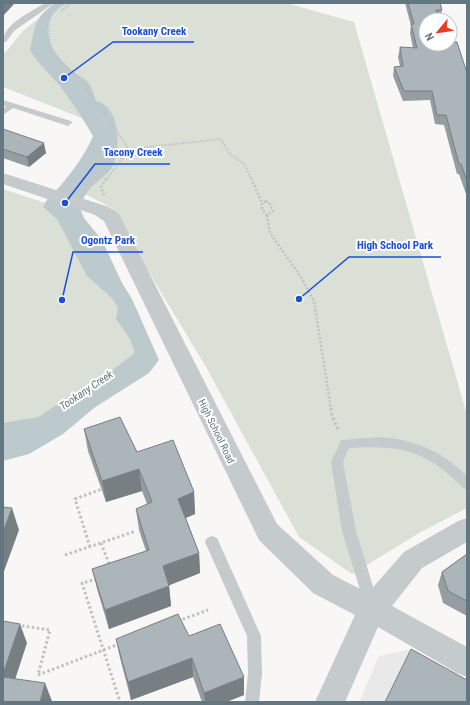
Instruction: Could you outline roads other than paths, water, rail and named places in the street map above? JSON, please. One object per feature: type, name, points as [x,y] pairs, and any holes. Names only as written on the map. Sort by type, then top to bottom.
[{"type":"street","name":"High School Road","points":[[3,178],[107,215],[268,532],[323,584],[372,609],[467,663]]},
{"type":"street","points":[[330,702],[372,609],[413,560],[467,529]]},
{"type":"lane","points":[[3,40],[11,29],[50,3]]},
{"type":"lane","points":[[3,102],[68,123]]},
{"type":"lane","points":[[3,113],[12,105]]},
{"type":"lane","points":[[372,609],[349,531],[337,462],[345,443],[376,440],[403,443],[430,454],[456,472],[467,484]]},
{"type":"lane","points":[[212,542],[254,636],[255,674],[252,702]]},
{"type":"water","points":[[55,3],[66,3],[56,11],[50,20],[48,29],[52,47],[65,64],[87,81],[96,101],[104,104],[110,111],[116,128],[117,149],[113,166],[89,190],[79,206],[84,218],[102,240],[122,283],[132,299],[159,360],[149,373],[94,408],[63,434],[29,454],[3,461],[3,423],[38,417],[115,368],[135,353],[130,339],[116,319],[118,308],[112,298],[87,276],[57,219],[43,207],[75,168],[93,136],[64,92],[30,50],[36,24],[39,18]]},
{"type":"place","name":"Tookany Creek","points":[[64,78]]},
{"type":"place","name":"Tacony Creek","points":[[65,203]]},
{"type":"place","name":"High School Park","points":[[299,299]]},
{"type":"place","name":"Ogontz Park","points":[[62,300]]}]
